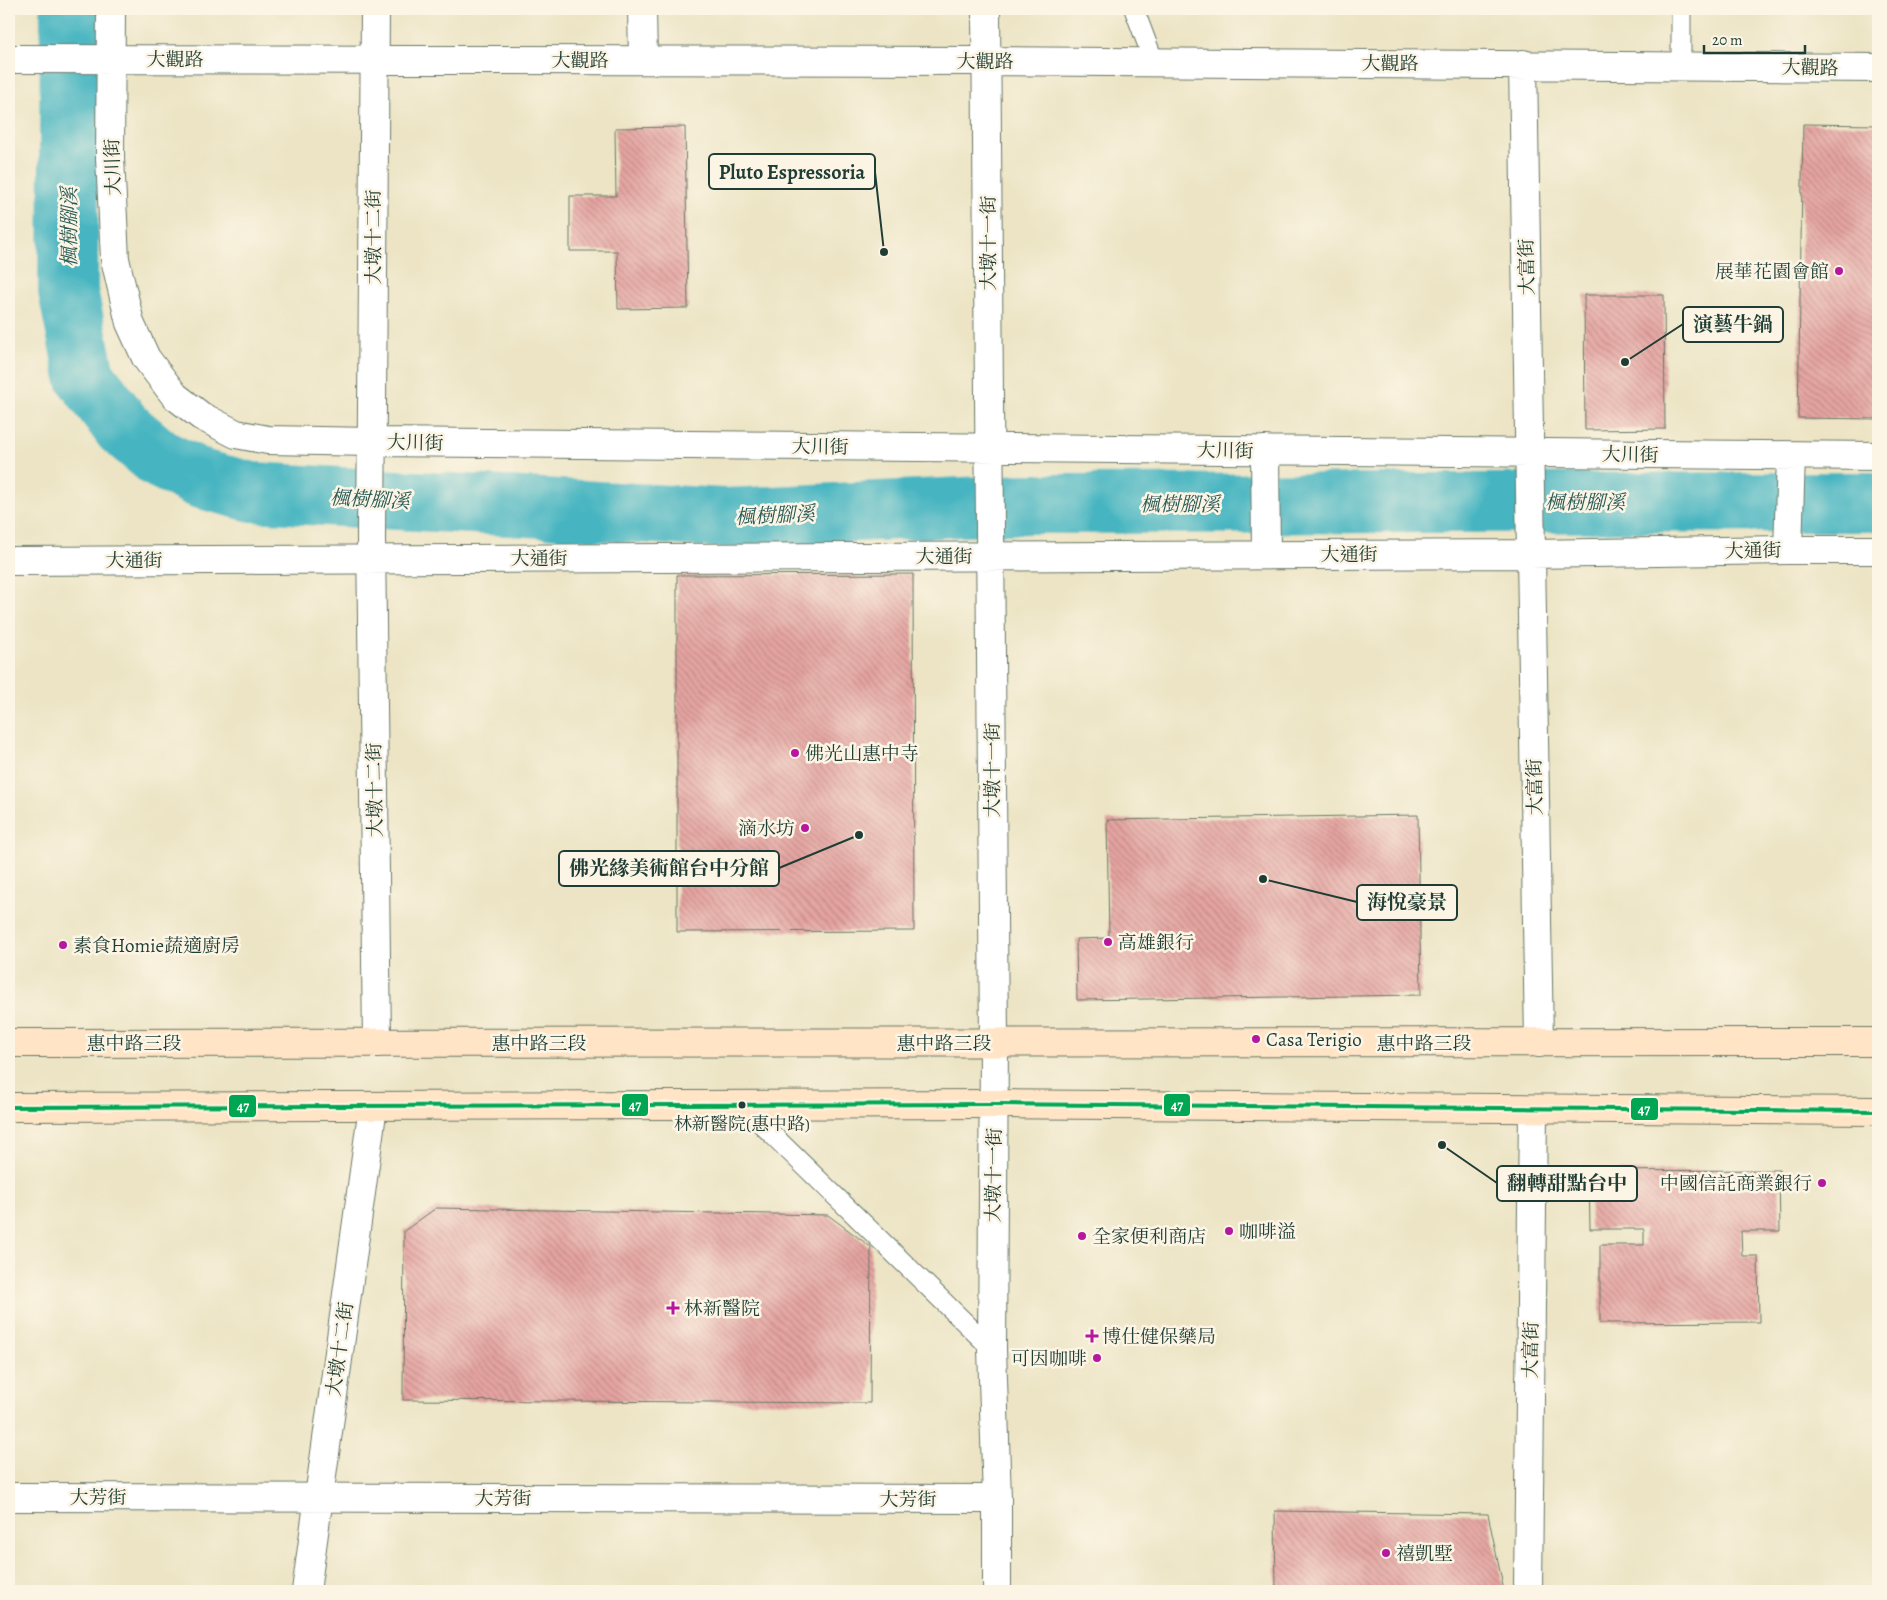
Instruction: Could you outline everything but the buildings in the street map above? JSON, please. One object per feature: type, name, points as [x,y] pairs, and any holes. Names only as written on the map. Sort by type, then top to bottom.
[{"type":"street","name":"大川街","points":[[111,9],[101,58],[110,158],[115,259],[130,323],[146,358],[175,396],[202,416],[236,434],[268,440],[372,453],[990,448],[1265,458],[1529,461],[1878,456]]},
{"type":"street","name":"大墩十二街","points":[[375,9],[372,548],[376,1043]]},
{"type":"street","points":[[642,9],[643,60]]},
{"type":"street","name":"大墩十一街","points":[[986,9],[994,1043],[992,1349],[997,1500],[997,1591]]},
{"type":"street","name":"大觀路","points":[[17,59],[986,60],[1878,68]]},
{"type":"street","name":"大富街","points":[[1523,64],[1539,1043]]},
{"type":"street","points":[[1789,540],[1791,456]]},
{"type":"street","points":[[1265,458],[1265,544]]},
{"type":"street","name":"大通街","points":[[9,561],[372,548],[991,552],[1265,544],[1789,540],[1878,550]]},
{"type":"street","name":"惠中路三段","points":[[9,1043],[1878,1042]]},
{"type":"street","points":[[9,1107],[994,1104],[1878,1111]]},
{"type":"street","name":"大墩十二街","points":[[306,1591],[373,1106]]},
{"type":"street","name":"大富街","points":[[1528,1591],[1533,1109]]},
{"type":"street","name":"大芳街","points":[[9,1497],[997,1500]]},
{"type":"lane","points":[[1134,9],[1154,62]]},
{"type":"lane","points":[[1681,9],[1681,66]]},
{"type":"lane","points":[[742,1105],[992,1349]]},
{"type":"waterway","name":"楓樹腳溪","points":[[70,9],[68,291],[85,376],[123,428],[160,459],[201,479],[252,492],[725,518],[1027,504],[1878,502]]},
{"type":"transit line","name":"47","points":[[9,1107],[994,1104],[1878,1111]]},
{"type":"place","name":"Pluto Espressoria","points":[[884,252]]},
{"type":"place","name":"展華花園會館","points":[[1839,271]]},
{"type":"place","name":"演藝牛鍋","points":[[1625,362]]},
{"type":"place","name":"佛光山惠中寺","points":[[795,753]]},
{"type":"place","name":"滴水坊","points":[[805,828]]},
{"type":"place","name":"佛光緣美術館台中分館","points":[[859,835]]},
{"type":"place","name":"海悅豪景","points":[[1263,879]]},
{"type":"place","name":"高雄銀行","points":[[1108,942]]},
{"type":"place","name":"素食Homie蔬適廚房","points":[[63,945]]},
{"type":"place","name":"Casa Terigio","points":[[1256,1039]]},
{"type":"place","name":"林新醫院(惠中路)","points":[[742,1105]]},
{"type":"place","name":"翻轉甜點台中","points":[[1442,1145]]},
{"type":"place","name":"中國信託商業銀行","points":[[1822,1183]]},
{"type":"place","name":"咖啡溢","points":[[1229,1231]]},
{"type":"place","name":"全家便利商店","points":[[1082,1236]]},
{"type":"place","name":"林新醫院","points":[[673,1308]]},
{"type":"place","name":"博仕健保藥局","points":[[1092,1336]]},
{"type":"place","name":"可因咖啡","points":[[1097,1358]]},
{"type":"place","name":"禧凱墅","points":[[1386,1553]]}]
